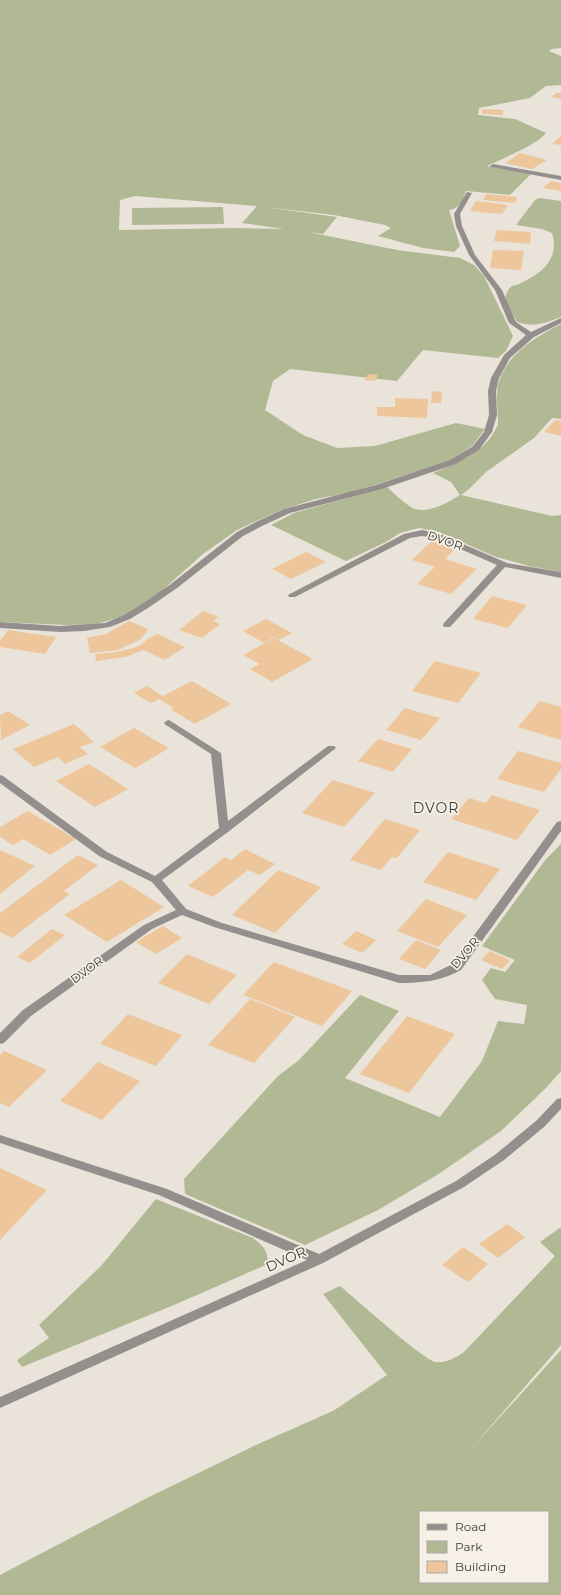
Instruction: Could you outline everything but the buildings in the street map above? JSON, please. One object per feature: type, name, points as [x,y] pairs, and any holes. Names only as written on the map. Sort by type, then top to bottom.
[{"type":"street","points":[[492,166],[561,178]]},
{"type":"street","points":[[470,193],[457,214],[461,232],[472,255],[498,290],[513,323],[531,334]]},
{"type":"street","points":[[0,625],[60,629],[108,625],[127,617],[145,606],[174,586],[240,534],[259,524],[287,511],[379,487],[452,462],[476,448],[488,432],[493,415],[492,391],[495,378],[507,357],[531,334],[561,320]]},
{"type":"street","name":"DVOR","points":[[292,595],[407,536],[422,533],[437,536],[503,564],[561,575]]},
{"type":"street","points":[[447,625],[503,564]]},
{"type":"street","points":[[169,723],[216,753],[224,830]]},
{"type":"street","points":[[156,880],[331,748]]},
{"type":"street","points":[[0,778],[104,854],[156,880],[171,896],[182,911]]},
{"type":"street","name":"DVOR","points":[[0,1040],[27,1013],[148,927],[182,911],[218,925],[399,979],[420,980],[443,975],[457,966],[561,824]]},
{"type":"street","name":"DVOR","points":[[0,1403],[319,1260],[460,1184],[500,1157],[540,1124],[561,1102]]},
{"type":"street","points":[[0,1139],[163,1192],[319,1260]]},
{"type":"green space","points":[[0,0],[561,0],[561,48],[552,49],[549,51],[561,56],[561,85],[546,86],[530,98],[479,108],[478,115],[515,119],[546,133],[527,147],[487,166],[531,174],[510,195],[466,191],[460,204],[449,210],[460,246],[454,252],[423,248],[378,236],[391,228],[385,225],[334,215],[264,207],[337,217],[323,234],[308,232],[397,250],[460,258],[474,265],[484,276],[513,336],[506,351],[498,358],[423,350],[397,381],[290,369],[273,381],[265,410],[303,435],[337,448],[375,446],[456,423],[485,429],[473,445],[449,461],[353,492],[316,499],[281,510],[237,530],[203,554],[158,594],[130,614],[97,624],[66,625],[0,622]],"holes":[[[135,196],[257,206],[242,223],[284,229],[235,228],[119,230],[120,200]]]},
{"type":"green space","points":[[539,198],[561,201],[561,317],[545,323],[529,325],[517,322],[508,305],[506,295],[512,286],[536,275],[551,258],[554,242],[552,233],[542,229],[516,225],[535,200]]},
{"type":"green space","points":[[223,207],[224,224],[132,225],[132,208]]},
{"type":"green space","points":[[561,324],[561,419],[552,418],[534,438],[486,472],[461,495],[552,516],[561,515],[561,572],[529,566],[496,557],[439,532],[419,528],[400,533],[386,542],[346,561],[271,525],[294,513],[387,487],[409,506],[421,510],[427,510],[438,506],[460,495],[451,482],[433,473],[453,465],[471,455],[487,442],[498,424],[497,391],[499,381],[509,362],[524,346]]},
{"type":"green space","points":[[561,844],[561,1071],[546,1088],[501,1131],[437,1175],[378,1210],[305,1245],[185,1194],[184,1179],[278,1076],[299,1060],[360,995],[399,1011],[345,1078],[440,1117],[482,1061],[498,1021],[524,1024],[527,1005],[495,999],[482,980],[491,968],[505,972],[515,960],[482,946],[546,859]]},
{"type":"green space","points":[[156,1199],[253,1238],[260,1243],[266,1252],[268,1264],[174,1305],[22,1367],[17,1360],[49,1338],[39,1325],[101,1266]]},
{"type":"green space","points":[[561,1227],[561,1345],[471,1449],[561,1350],[561,1595],[0,1595],[0,1575],[147,1498],[256,1445],[333,1411],[387,1375],[323,1294],[340,1286],[389,1328],[429,1359],[436,1362],[448,1361],[464,1352],[555,1256],[540,1242]]},
{"type":"district","name":"DVOR","points":[[436,808]]}]
